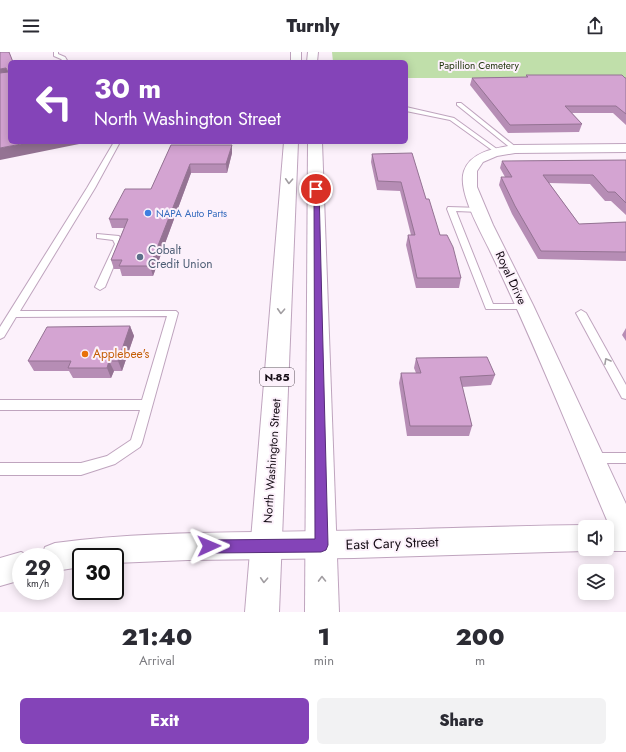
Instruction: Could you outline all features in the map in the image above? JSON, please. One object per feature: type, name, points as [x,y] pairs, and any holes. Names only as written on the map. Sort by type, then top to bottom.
[{"type":"main road","name":"North Washington Street","points":[[262,612],[291,144]]},
{"type":"main road","points":[[315,144],[322,612]]},
{"type":"street","name":"Royal Drive","points":[[626,148],[507,150],[483,157],[473,164],[469,179],[479,210],[525,307],[626,533]]},
{"type":"street","name":"East Cary Street","points":[[64,556],[120,548],[321,545],[529,538],[578,538]]},
{"type":"street","points":[[614,538],[626,538]]},
{"type":"street","points":[[0,572],[12,569]]},
{"type":"lane","points":[[56,52],[56,54],[64,60],[67,52]]},
{"type":"lane","points":[[459,104],[507,150]]},
{"type":"lane","points":[[408,109],[452,119],[507,150]]},
{"type":"lane","points":[[0,335],[116,144]]},
{"type":"lane","points":[[479,210],[451,209],[489,307],[525,307]]},
{"type":"lane","points":[[100,236],[116,238],[119,244],[100,287]]},
{"type":"lane","points":[[0,469],[81,469],[111,460],[136,443],[173,313],[13,314]]},
{"type":"lane","points":[[581,313],[626,395]]},
{"type":"lane","points":[[0,405],[147,405]]},
{"type":"lane","points":[[592,458],[626,458]]},
{"type":"green space","name":"Papillion Cemetery","points":[[332,52],[626,52],[626,78],[408,78],[408,60],[333,60]]},
{"type":"building","points":[[0,52],[9,52],[12,60],[8,60],[8,72],[6,68],[0,69]]},
{"type":"building","points":[[8,72],[8,144],[21,144],[0,148],[0,73]]},
{"type":"building","points":[[526,75],[622,75],[626,78],[626,114],[616,106],[565,106],[582,124],[510,125],[472,78],[528,77]]},
{"type":"building","points":[[171,145],[232,145],[226,164],[190,164],[150,266],[119,266],[122,260],[111,260],[128,219],[109,219],[125,189],[151,189]]},
{"type":"building","points":[[412,153],[426,199],[429,199],[440,235],[447,235],[453,247],[461,278],[417,278],[408,235],[415,235],[401,182],[378,181],[372,154]]},
{"type":"building","points":[[626,160],[626,203],[615,192],[608,192],[593,175],[543,175],[579,224],[626,222],[626,252],[541,251],[515,206],[501,177],[512,177],[502,161]]},
{"type":"building","name":"Applebee's","points":[[130,326],[118,361],[109,361],[107,368],[68,368],[71,361],[28,361],[47,327]]},
{"type":"building","points":[[487,357],[495,375],[460,377],[472,426],[410,426],[401,373],[421,373],[416,358]]},
{"type":"place","name":"NAPA Auto Parts","points":[[148,213]]},
{"type":"place","name":"Cobalt Credit Union","points":[[140,257]]},
{"type":"place","name":"Applebee's","points":[[85,354]]},
{"type":"route","points":[[209,546],[321,545],[316,189]]}]
